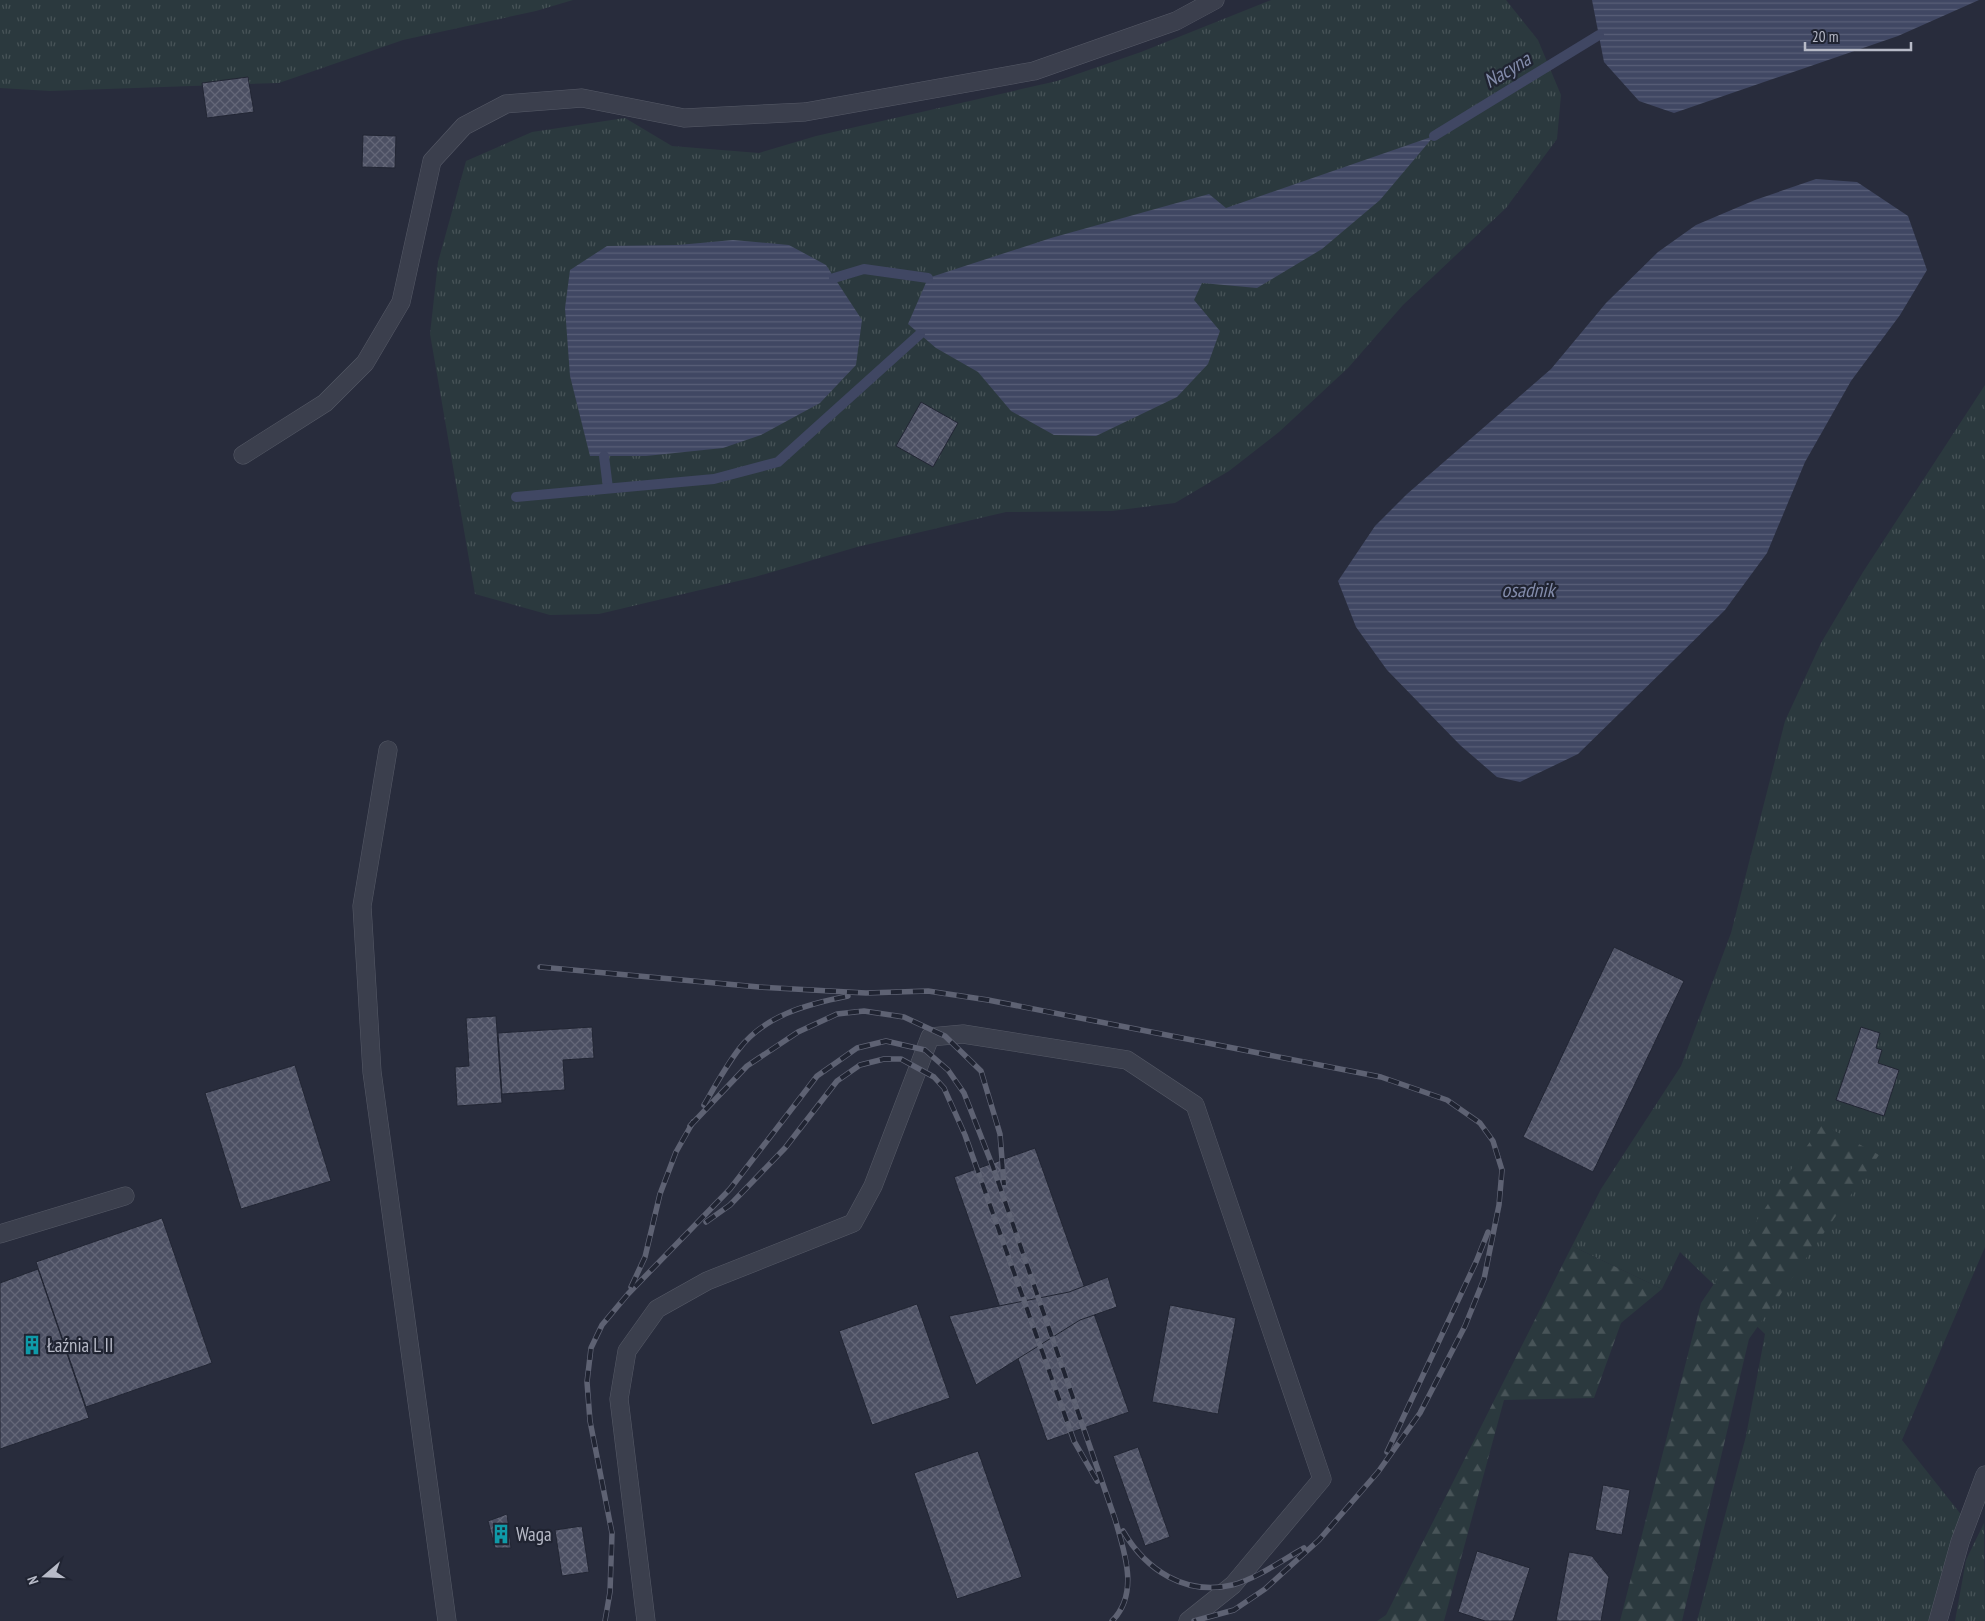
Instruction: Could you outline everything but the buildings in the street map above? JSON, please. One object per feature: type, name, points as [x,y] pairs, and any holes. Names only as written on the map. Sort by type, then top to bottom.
[{"type":"lane","points":[[243,456],[324,403],[365,362],[401,302],[432,161],[464,126],[506,104],[582,98],[684,118],[805,112],[1034,71],[1176,21],[1215,0]]},
{"type":"lane","points":[[388,750],[362,906],[372,1072],[448,1621]]},
{"type":"lane","points":[[646,1621],[619,1399],[627,1351],[657,1309],[707,1281],[853,1222],[873,1186],[930,1037],[963,1034],[1127,1060],[1195,1105],[1322,1479],[1234,1585],[1188,1621]]},
{"type":"lane","points":[[0,1234],[125,1196]]},
{"type":"lane","points":[[1938,1621],[1960,1542],[1985,1475]]},
{"type":"green space","points":[[0,0],[573,0],[536,11],[403,40],[279,83],[50,91],[0,88]]},
{"type":"green space","points":[[1271,0],[1506,0],[1538,40],[1561,95],[1557,139],[1506,208],[1403,305],[1348,368],[1279,432],[1229,471],[1175,503],[1112,511],[1006,512],[857,547],[755,577],[599,614],[550,615],[475,594],[430,334],[438,262],[466,161],[532,132],[625,118],[672,146],[759,153],[816,136],[1057,81],[1141,52]]},
{"type":"green space","points":[[1985,385],[1985,1247],[1902,1440],[1967,1522],[1939,1621],[1697,1621],[1746,1436],[1765,1334],[1680,1252],[1662,1289],[1572,1246],[1601,1189],[1681,1066],[1731,933],[1785,721],[1821,643],[1863,572]]},
{"type":"green space","points":[[1822,1124],[1879,1155],[1749,1339],[1682,1621],[1620,1621],[1701,1303]]},
{"type":"green space","points":[[1572,1246],[1662,1289],[1621,1323],[1594,1398],[1504,1400],[1444,1621],[1377,1621],[1386,1615]]},
{"type":"green space","points":[[1984,1523],[1985,1621],[1955,1621],[1966,1560]]},
{"type":"water","points":[[1592,0],[1979,0],[1898,36],[1674,113],[1639,101],[1604,62]]},
{"type":"water","points":[[1434,136],[1380,200],[1322,249],[1257,288],[1202,283],[1194,300],[1220,331],[1208,364],[1177,397],[1096,436],[1054,435],[1011,411],[978,372],[936,348],[908,324],[928,278],[1051,238],[1209,194],[1226,208]]},
{"type":"water","name":"osadnik","points":[[1816,179],[1857,182],[1908,216],[1927,270],[1900,315],[1851,381],[1805,462],[1767,553],[1725,610],[1578,754],[1520,782],[1497,777],[1460,745],[1387,670],[1356,627],[1338,581],[1375,526],[1407,494],[1551,369],[1606,303],[1658,252],[1696,225],[1755,200]]},
{"type":"water","points":[[733,240],[789,245],[826,265],[862,320],[856,365],[820,403],[761,435],[723,448],[646,456],[590,456],[570,376],[565,308],[570,270],[607,246],[678,245]]},
{"type":"waterway","name":"Nacyna","points":[[1434,136],[1599,35]]},
{"type":"waterway","name":"Nacyna","points":[[834,278],[864,269],[928,278]]},
{"type":"waterway","points":[[516,497],[714,479],[778,462],[920,334]]},
{"type":"waterway","points":[[604,456],[608,488]]},
{"type":"railway","points":[[540,967],[759,987],[866,993],[928,991],[988,1000],[1381,1077],[1447,1100],[1480,1123],[1493,1141],[1502,1170],[1499,1205],[1484,1279],[1465,1326],[1420,1413],[1378,1472],[1319,1540],[1265,1589],[1234,1610],[1194,1621]]},
{"type":"railway","points":[[704,1105],[739,1049],[761,1028],[774,1019],[803,1007],[848,996]]},
{"type":"railway","points":[[690,1126],[747,1066],[798,1032],[837,1014],[864,1011],[904,1017],[945,1036],[981,1071],[1000,1134],[1004,1185]]},
{"type":"railway","points":[[605,1621],[610,1592],[612,1533],[590,1421],[587,1382],[591,1348],[602,1325],[628,1294],[730,1189],[817,1076],[857,1048],[886,1041],[925,1050],[948,1070],[964,1093],[993,1167],[1115,1519],[1122,1545],[1128,1585],[1126,1598],[1121,1610],[1112,1621]]},
{"type":"railway","points":[[706,1222],[730,1205],[785,1148],[837,1081],[860,1065],[884,1059],[901,1059],[934,1077],[944,1088],[965,1135],[1074,1441],[1097,1481]]},
{"type":"railway","points":[[631,1287],[645,1257],[660,1194],[676,1152],[693,1122]]},
{"type":"railway","points":[[1387,1452],[1476,1262],[1488,1232]]},
{"type":"railway","points":[[1123,1531],[1132,1545],[1155,1568],[1168,1577],[1198,1587],[1215,1587],[1241,1582],[1259,1574],[1304,1548]]},
{"type":"place","name":"Łaźnia L II","points":[[32,1345]]},
{"type":"place","name":"Waga","points":[[501,1534]]}]
